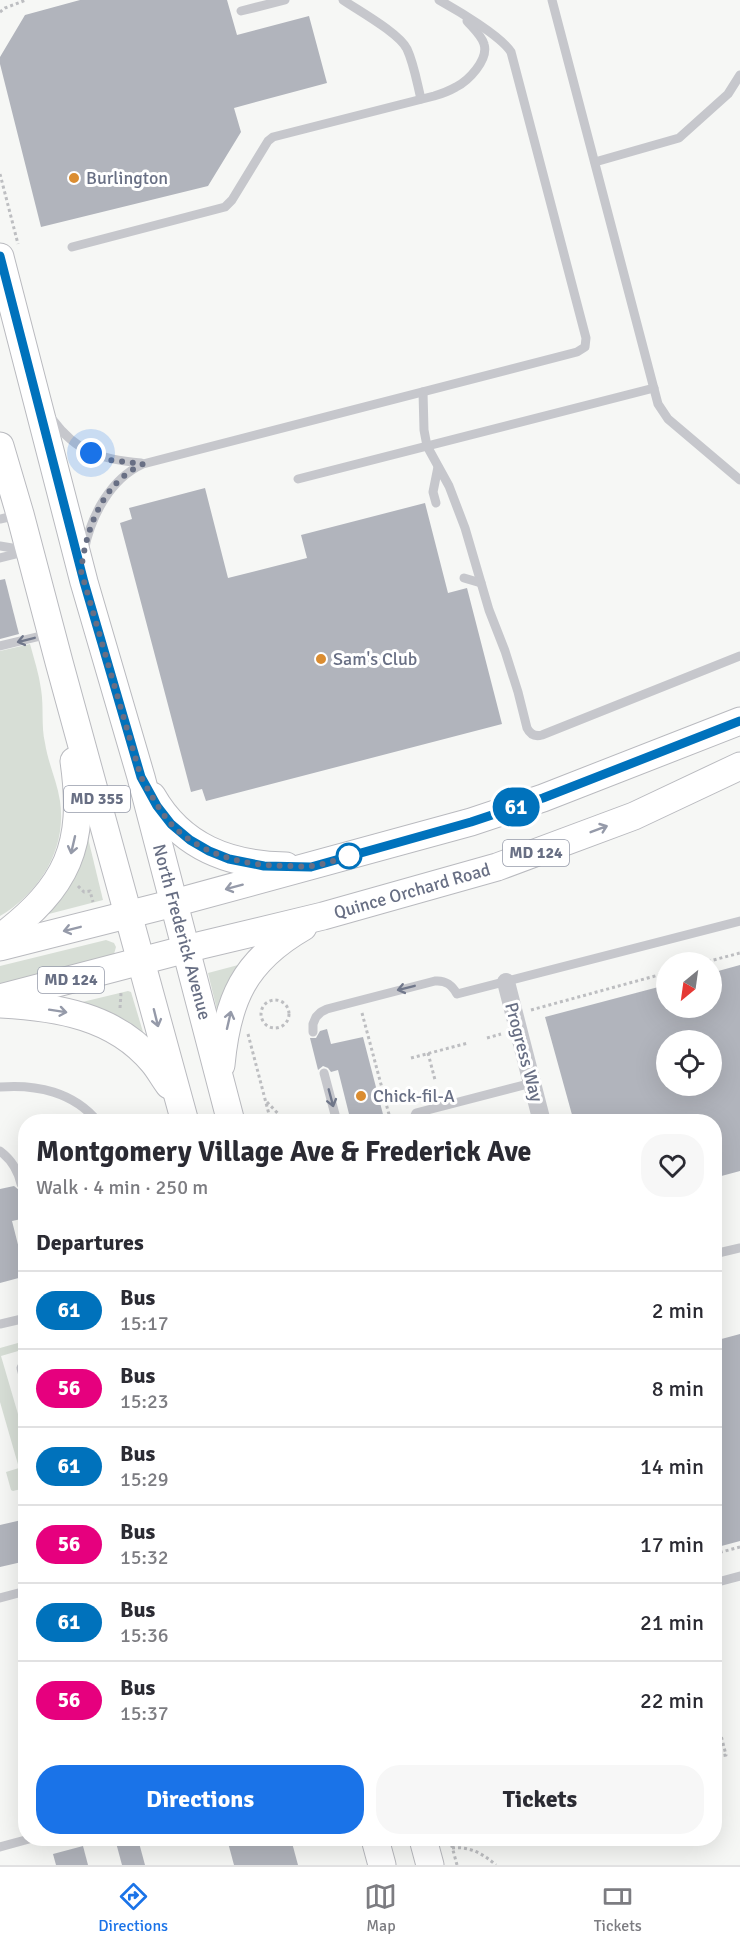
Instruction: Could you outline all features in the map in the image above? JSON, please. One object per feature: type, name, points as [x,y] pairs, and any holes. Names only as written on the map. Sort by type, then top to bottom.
[{"type":"main road","name":"North Frederick Avenue","points":[[0,256],[81,571],[141,777],[229,1114]]},
{"type":"main road","name":"MD 355","points":[[0,446],[10,517],[30,551],[182,1114]]},
{"type":"main road","points":[[0,938],[47,896],[63,873],[72,850],[77,816],[77,788],[59,662]]},
{"type":"main road","name":"MD 124","points":[[0,947],[311,867],[471,822],[543,798],[740,721]]},
{"type":"main road","name":"Quince Orchard Road","points":[[141,961],[323,916],[497,867],[634,816],[740,766]]},
{"type":"main road","points":[[141,777],[157,806],[171,824],[190,840],[209,851],[229,859],[264,866],[311,867]]},
{"type":"main road","points":[[220,1078],[223,1048],[232,1008],[245,979],[260,958],[280,941],[323,916]]},
{"type":"main road","name":"MD 124","points":[[0,998],[141,961]]},
{"type":"main road","points":[[0,1004],[64,1011],[111,1027],[130,1040],[152,1062],[176,1096]]},
{"type":"main road","points":[[377,1846],[382,1865]]},
{"type":"main road","points":[[425,1846],[430,1865]]},
{"type":"street","name":"Progress Way","points":[[506,982],[541,1114]]},
{"type":"lane","points":[[241,11],[285,0]]},
{"type":"lane","points":[[343,0],[396,35],[404,43],[409,52],[421,99]]},
{"type":"lane","points":[[81,571],[85,546],[99,506],[125,475],[143,464],[577,352],[585,347],[586,343],[511,52],[504,44],[460,11],[439,0]]},
{"type":"lane","points":[[72,247],[225,207],[271,138],[421,99],[445,92],[463,83],[483,58],[484,43],[451,0]]},
{"type":"lane","points":[[552,0],[658,404],[664,415],[740,480]]},
{"type":"lane","points":[[595,162],[679,138],[728,94],[740,75]]},
{"type":"lane","points":[[298,479],[654,388]]},
{"type":"lane","points":[[36,392],[59,429],[84,450],[110,460],[143,464]]},
{"type":"lane","points":[[423,392],[424,430],[428,446],[449,486],[465,528],[527,728],[535,736],[740,656]]},
{"type":"lane","points":[[435,503],[432,492],[438,467]]},
{"type":"lane","points":[[0,546],[30,551]]},
{"type":"lane","points":[[0,558],[30,551]]},
{"type":"lane","points":[[464,578],[481,583]]},
{"type":"lane","points":[[0,646],[51,634]]},
{"type":"lane","points":[[313,1032],[313,1024],[321,1012],[359,1000],[442,980],[454,988],[457,994],[740,921]]},
{"type":"lane","points":[[324,1073],[335,1114]]},
{"type":"lane","points":[[427,1114],[532,1083]]},
{"type":"lane","points":[[0,1087],[35,1087],[54,1091],[73,1100],[92,1114]]},
{"type":"lane","points":[[0,1151],[18,1172]]},
{"type":"lane","points":[[722,1252],[740,1248]]},
{"type":"lane","points":[[0,1324],[18,1320]]},
{"type":"lane","points":[[722,1581],[740,1576]]},
{"type":"lane","points":[[0,1598],[18,1593]]},
{"type":"lane","points":[[0,1847],[18,1842]]},
{"type":"path","points":[[0,12],[26,0]]},
{"type":"path","points":[[77,884],[84,892],[96,890]]},
{"type":"path","points":[[90,891],[94,903]]},
{"type":"path","points":[[722,958],[740,953]]},
{"type":"path","points":[[534,1020],[531,1009],[656,976]]},
{"type":"path","points":[[273,1000],[286,1005],[289,1013],[286,1022],[279,1028],[266,1025],[261,1017],[264,1004],[273,1000]]},
{"type":"path","points":[[359,1000],[389,1114]]},
{"type":"path","points":[[246,1027],[269,1114]]},
{"type":"path","points":[[487,1038],[503,1034]]},
{"type":"path","points":[[411,1058],[468,1043]]},
{"type":"path","points":[[428,1053],[435,1080]]},
{"type":"path","points":[[266,1100],[279,1114]]},
{"type":"path","points":[[722,1552],[740,1547]]},
{"type":"path","points":[[722,1739],[726,1755],[722,1756]]},
{"type":"path","points":[[457,1865],[452,1848],[467,1848],[479,1852],[496,1865]]},
{"type":"shaded area","points":[[30,644],[38,672],[46,750],[57,786],[61,819],[55,852],[48,868],[27,895],[0,916],[0,651]]},
{"type":"shaded area","points":[[87,834],[103,900],[41,916]]},
{"type":"shaded area","points":[[106,940],[114,943],[116,947],[114,954],[0,985],[0,966]]},
{"type":"shaded area","points":[[242,964],[218,1014],[208,973]]},
{"type":"shaded area","points":[[131,992],[146,1042],[74,1004]]},
{"type":"shaded area","points":[[18,1343],[18,1351],[1,1356],[18,1414],[18,1465],[0,1402],[0,1348]]},
{"type":"shaded area","points":[[18,1468],[18,1490],[11,1490],[6,1472]]},
{"type":"building","points":[[80,0],[227,0],[237,35],[309,16],[327,83],[234,108],[241,132],[208,186],[41,227],[0,57],[25,15]]},
{"type":"building","name":"Sam's Club","points":[[205,488],[228,578],[307,558],[301,535],[425,503],[448,593],[467,588],[502,724],[206,801],[202,789],[191,792],[120,523],[132,519],[129,508]]},
{"type":"building","points":[[5,579],[19,634],[0,639],[0,580]]},
{"type":"building","points":[[740,965],[740,1171],[722,1176],[722,1114],[572,1114],[545,1017],[656,988],[656,1018],[722,1018],[722,970]]},
{"type":"building","name":"Chick-fil-A","points":[[327,1029],[331,1044],[363,1037],[383,1114],[349,1114],[338,1070],[331,1072],[323,1066],[318,1070],[310,1038],[316,1038],[320,1031]]},
{"type":"building","points":[[14,1186],[18,1189],[18,1220],[12,1221],[18,1245],[18,1278],[0,1283],[0,1189]]},
{"type":"building","points":[[740,1334],[740,1541],[722,1546],[722,1339]]},
{"type":"building","points":[[18,1521],[18,1563],[0,1567],[0,1525]]},
{"type":"building","points":[[83,1846],[88,1865],[56,1865],[53,1854]]},
{"type":"building","points":[[117,1846],[140,1846],[145,1865],[122,1865]]},
{"type":"building","points":[[229,1846],[293,1846],[298,1865],[234,1865]]},
{"type":"bus line","name":"61","points":[[0,256],[84,582],[141,777],[157,806],[171,824],[190,840],[229,859],[264,866],[311,867],[471,822],[543,798],[740,721]]},
{"type":"place","name":"Burlington","points":[[74,178]]},
{"type":"place","name":"Sam's Club","points":[[321,659]]},
{"type":"place","name":"Chick-fil-A","points":[[361,1096]]},
{"type":"route","points":[[91,453],[110,460],[143,464],[125,475],[99,506],[85,546],[81,571],[141,777],[157,806],[171,824],[190,840],[229,859],[264,866],[311,867],[349,856]]}]
